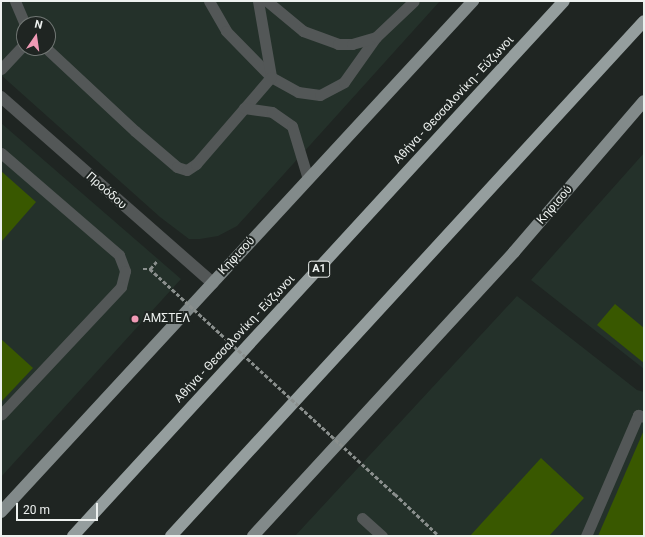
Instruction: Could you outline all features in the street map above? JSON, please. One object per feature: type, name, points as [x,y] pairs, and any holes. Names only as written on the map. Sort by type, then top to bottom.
[{"type":"highway","name":"Αθήνα - Θεσσαλονίκη - Εύζωνοι","points":[[73,536],[564,1]]},
{"type":"highway","points":[[171,536],[644,21]]},
{"type":"main road","name":"Κηφισού","points":[[1,512],[473,1]]},
{"type":"main road","name":"Κηφισού","points":[[257,534],[514,252],[644,101]]},
{"type":"street","name":"Προόδου","points":[[1,98],[213,283]]},
{"type":"lane","points":[[15,1],[22,16]]},
{"type":"lane","points":[[209,1],[226,31],[271,77],[298,92],[320,95],[344,82],[376,37],[414,1]]},
{"type":"lane","points":[[258,1],[271,77]]},
{"type":"lane","points":[[267,1],[303,31],[320,39],[338,44],[352,44],[376,37]]},
{"type":"lane","points":[[1,69],[16,53]]},
{"type":"lane","points":[[55,56],[135,131],[178,167],[187,170],[196,164],[271,77]]},
{"type":"lane","points":[[244,108],[272,112],[292,126],[308,179]]},
{"type":"lane","points":[[1,152],[119,255],[125,271],[120,287],[1,415]]},
{"type":"lane","points":[[586,536],[638,415],[644,417]]},
{"type":"lane","points":[[362,518],[382,536]]},
{"type":"path","points":[[160,258],[150,269],[437,534]]},
{"type":"shaded area","points":[[1,1],[440,1],[237,226],[218,236],[189,239],[160,217],[1,75]]},
{"type":"shaded area","points":[[1,123],[181,279],[1,477]]},
{"type":"shaded area","points":[[644,153],[644,369],[531,280]]},
{"type":"shaded area","points":[[517,296],[637,390],[644,392],[644,536],[295,536]]},
{"type":"building","points":[[1,171],[36,202],[1,242]]},
{"type":"building","points":[[615,304],[644,328],[644,363],[597,325]]},
{"type":"building","points":[[1,339],[33,368],[1,402]]},
{"type":"building","points":[[644,430],[644,536],[598,536]]},
{"type":"building","points":[[541,458],[584,498],[549,536],[470,536]]},
{"type":"place","name":"ΑΜΣΤΕΛ","points":[[135,319]]}]
